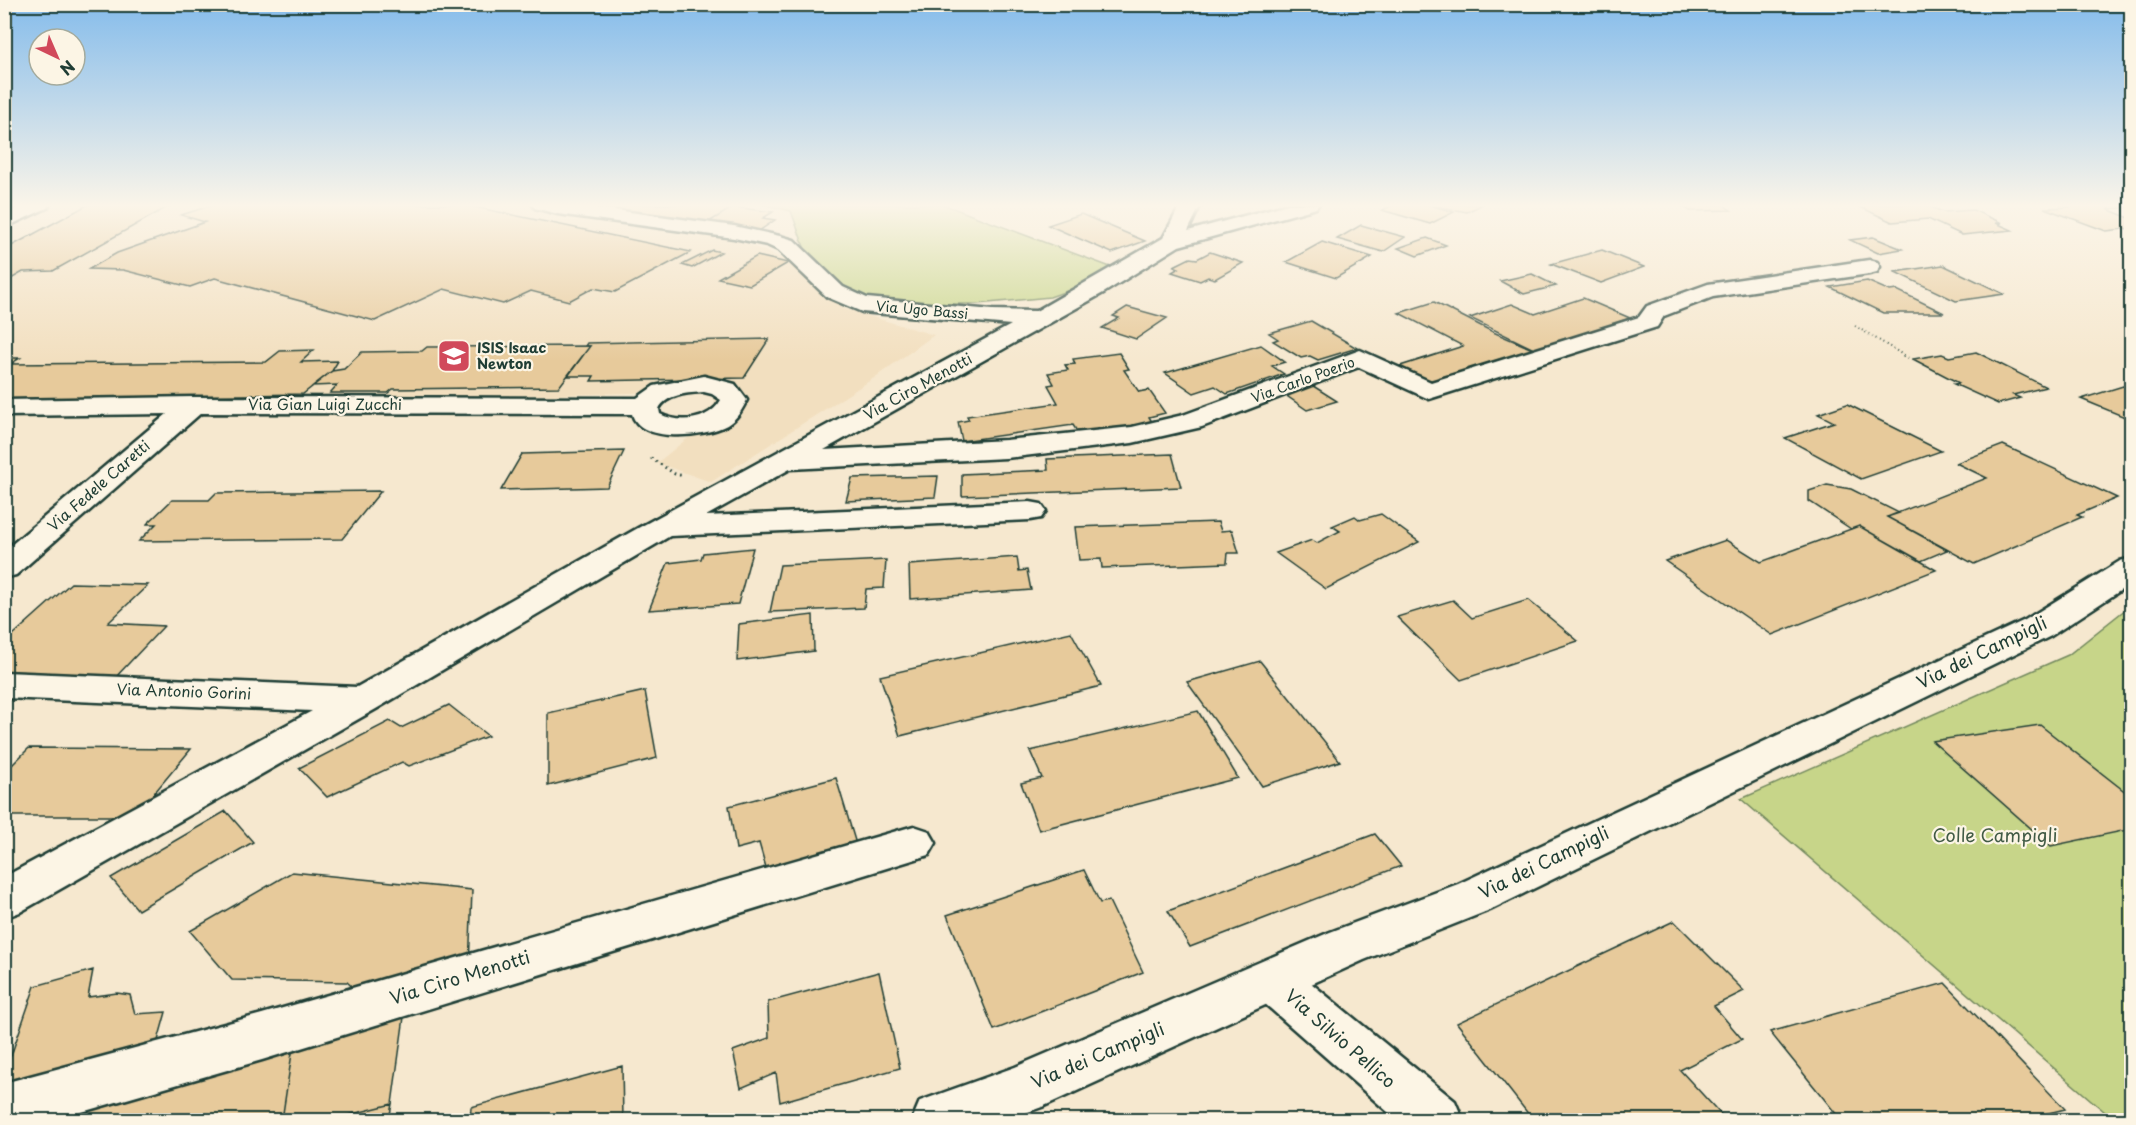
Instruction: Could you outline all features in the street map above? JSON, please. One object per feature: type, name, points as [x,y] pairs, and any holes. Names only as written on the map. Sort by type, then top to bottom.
[{"type":"street","name":"Via Ugo Bassi","points":[[798,256],[835,292],[862,305],[992,317],[1041,318]]},
{"type":"street","name":"Via Ciro Menotti","points":[[4,899],[363,700],[661,528],[1041,318],[1147,256]]},
{"type":"street","name":"Via Carlo Poerio","points":[[786,460],[898,456],[995,449],[1132,435],[1192,421],[1360,358],[1429,391],[1648,322],[1655,311],[1708,291],[1869,267]]},
{"type":"street","name":"Via Gian Luigi Zucchi","points":[[4,408],[195,405],[645,406]]},
{"type":"street","name":"Via Fedele Caretti","points":[[4,568],[195,405]]},
{"type":"street","name":"Via Ciro Menotti","points":[[661,528],[1030,511]]},
{"type":"street","name":"Via dei Campigli","points":[[939,1120],[1023,1089],[1347,946],[1474,897],[2038,628],[2132,568]]},
{"type":"street","name":"Via Antonio Gorini","points":[[4,685],[363,700]]},
{"type":"street","name":"Via Ciro Menotti","points":[[4,1109],[262,1037],[914,843]]},
{"type":"street","name":"Via Silvio Pellico","points":[[1272,980],[1436,1120]]},
{"type":"path","points":[[1855,326],[1908,358]]},
{"type":"shaded area","name":"ISIS Isaac Newton","points":[[5,256],[778,256],[789,261],[842,308],[934,335],[874,378],[711,482],[657,463],[705,424],[715,419],[714,385],[632,393],[397,399],[5,404]]},
{"type":"green space","points":[[810,256],[1082,256],[1113,268],[1089,283],[1050,297],[977,304],[909,304],[860,298],[831,279]]},
{"type":"green space","name":"Colle Campigli","points":[[2131,605],[2131,1120],[2108,1120],[2112,1118],[1741,799],[2068,655]]},
{"type":"building","points":[[4,256],[79,256],[53,271],[23,272],[4,283]]},
{"type":"building","points":[[111,256],[682,256],[615,292],[593,288],[569,301],[531,291],[503,304],[444,289],[375,321],[215,278],[190,287],[123,270],[89,269]]},
{"type":"building","points":[[699,256],[713,256],[692,268],[682,265]]},
{"type":"building","points":[[756,256],[788,263],[750,285],[718,278]]},
{"type":"building","points":[[1202,256],[1224,256],[1243,263],[1215,279],[1208,277],[1200,281],[1172,272],[1179,268],[1174,266],[1190,258],[1197,259]]},
{"type":"building","points":[[1296,256],[1372,257],[1336,278],[1286,262]]},
{"type":"building","points":[[1578,256],[1618,256],[1644,267],[1601,283],[1551,264]]},
{"type":"building","points":[[1943,265],[2004,294],[1956,301],[1895,272]]},
{"type":"building","points":[[1532,274],[1556,286],[1524,294],[1500,281]]},
{"type":"building","points":[[1867,281],[1890,291],[1897,290],[1944,313],[1883,313],[1830,287]]},
{"type":"building","points":[[1583,298],[1630,318],[1538,351],[1470,318],[1512,304],[1535,314]]},
{"type":"building","points":[[1434,302],[1537,351],[1431,387],[1394,368],[1463,346],[1399,313]]},
{"type":"building","points":[[1127,307],[1167,318],[1136,339],[1102,328],[1119,318],[1113,316]]},
{"type":"building","points":[[1311,321],[1357,348],[1318,360],[1310,356],[1301,358],[1273,341],[1278,339],[1269,333]]},
{"type":"building","points":[[769,339],[744,378],[591,381],[594,376],[568,376],[590,346],[585,346],[587,343]]},
{"type":"building","points":[[1261,345],[1285,362],[1272,366],[1284,374],[1227,394],[1215,386],[1194,393],[1165,373]]},
{"type":"building","points":[[590,346],[559,387],[393,389],[388,393],[330,393],[337,385],[313,386],[332,371],[344,369],[362,352],[422,351],[427,347]]},
{"type":"building","points":[[314,350],[301,362],[338,361],[332,371],[303,394],[4,399],[4,358],[20,358],[10,364],[266,362],[280,351]]},
{"type":"building","points":[[1976,352],[2046,387],[2013,395],[2020,398],[1998,404],[1954,384],[1959,383],[1913,359],[1942,354],[1949,357]]},
{"type":"building","points":[[1119,353],[1129,369],[1124,370],[1139,392],[1149,390],[1165,413],[1149,417],[1154,425],[1080,436],[1073,425],[962,441],[958,422],[969,420],[967,416],[1058,403],[1048,385],[1054,384],[1048,373],[1068,370],[1065,365],[1075,364],[1073,359]]},
{"type":"building","points":[[1310,384],[1337,401],[1307,410],[1281,392]]},
{"type":"building","points":[[2123,386],[2132,389],[2132,420],[2081,399]]},
{"type":"building","points":[[1847,404],[1941,451],[1861,479],[1785,438],[1834,422],[1818,414]]},
{"type":"building","points":[[2003,445],[2117,498],[2077,515],[2082,517],[1974,564],[1887,517],[1987,478],[1956,463]]},
{"type":"building","points":[[624,451],[607,487],[501,490],[522,454]]},
{"type":"building","points":[[1172,454],[1181,487],[962,496],[962,474],[1048,470],[1047,459]]},
{"type":"building","points":[[938,476],[935,497],[846,501],[852,478]]},
{"type":"building","points":[[1827,485],[1851,489],[1899,513],[1887,517],[1947,550],[1921,561],[1859,526],[1851,529],[1809,501],[1809,491]]},
{"type":"building","points":[[381,491],[342,539],[139,541],[156,524],[147,524],[172,500],[209,500],[216,493]]},
{"type":"building","points":[[1381,514],[1419,542],[1326,589],[1276,553],[1312,540],[1317,543],[1340,531],[1332,526],[1355,516],[1360,520]]},
{"type":"building","points":[[1218,522],[1221,531],[1232,530],[1239,553],[1228,553],[1227,563],[1102,568],[1101,559],[1079,560],[1075,527]]},
{"type":"building","points":[[1859,526],[1936,570],[1772,635],[1665,561],[1726,540],[1761,562]]},
{"type":"building","points":[[753,548],[738,604],[649,610],[668,563],[701,559],[703,553]]},
{"type":"building","points":[[1017,557],[1019,571],[1027,570],[1031,590],[910,599],[909,565]]},
{"type":"building","points":[[886,560],[884,588],[866,589],[864,608],[770,612],[780,565]]},
{"type":"building","points":[[71,583],[148,585],[108,623],[164,626],[112,681],[4,678],[4,643]]},
{"type":"building","points":[[1453,600],[1472,618],[1528,600],[1578,641],[1461,680],[1397,617]]},
{"type":"building","points":[[813,615],[814,651],[737,661],[739,624]]},
{"type":"building","points":[[1071,632],[1101,686],[900,736],[880,676]]},
{"type":"building","points":[[1260,661],[1340,761],[1262,786],[1187,682]]},
{"type":"building","points":[[645,691],[657,758],[548,786],[548,713]]},
{"type":"building","points":[[449,705],[488,736],[409,766],[402,762],[327,797],[299,768],[390,721],[401,728]]},
{"type":"building","points":[[1198,711],[1238,778],[1039,830],[1021,783],[1042,778],[1030,751]]},
{"type":"building","points":[[2040,725],[2132,797],[2132,829],[2051,846],[1932,741]]},
{"type":"building","points":[[29,748],[191,749],[135,816],[4,816],[4,773]]},
{"type":"building","points":[[836,778],[859,854],[769,878],[759,843],[736,849],[729,806]]},
{"type":"building","points":[[226,811],[253,842],[138,910],[111,878]]},
{"type":"building","points":[[1375,834],[1401,866],[1190,947],[1168,911]]},
{"type":"building","points":[[1084,870],[1100,903],[1109,901],[1143,972],[994,1030],[947,915]]},
{"type":"building","points":[[292,872],[472,890],[469,968],[363,997],[347,982],[232,980],[190,931]]},
{"type":"building","points":[[1674,921],[1744,991],[1714,1006],[1742,1039],[1680,1070],[1726,1120],[1533,1120],[1457,1023]]},
{"type":"building","points":[[93,970],[88,997],[117,993],[130,995],[135,1014],[166,1012],[152,1062],[4,1105],[4,1076],[35,986]]},
{"type":"building","points":[[879,972],[900,1068],[780,1102],[776,1073],[741,1088],[733,1051],[769,1038],[768,1002]]},
{"type":"building","points":[[1945,983],[2065,1109],[2020,1120],[1841,1120],[1770,1032]]},
{"type":"building","points":[[404,1017],[392,1104],[329,1120],[282,1120],[294,1040]]},
{"type":"building","points":[[294,1040],[282,1120],[29,1120]]},
{"type":"building","points":[[622,1066],[623,1120],[470,1120],[471,1107]]},
{"type":"building","points":[[392,1104],[389,1120],[329,1120]]},
{"type":"place","name":"ISIS Isaac Newton","points":[[454,356]]}]
